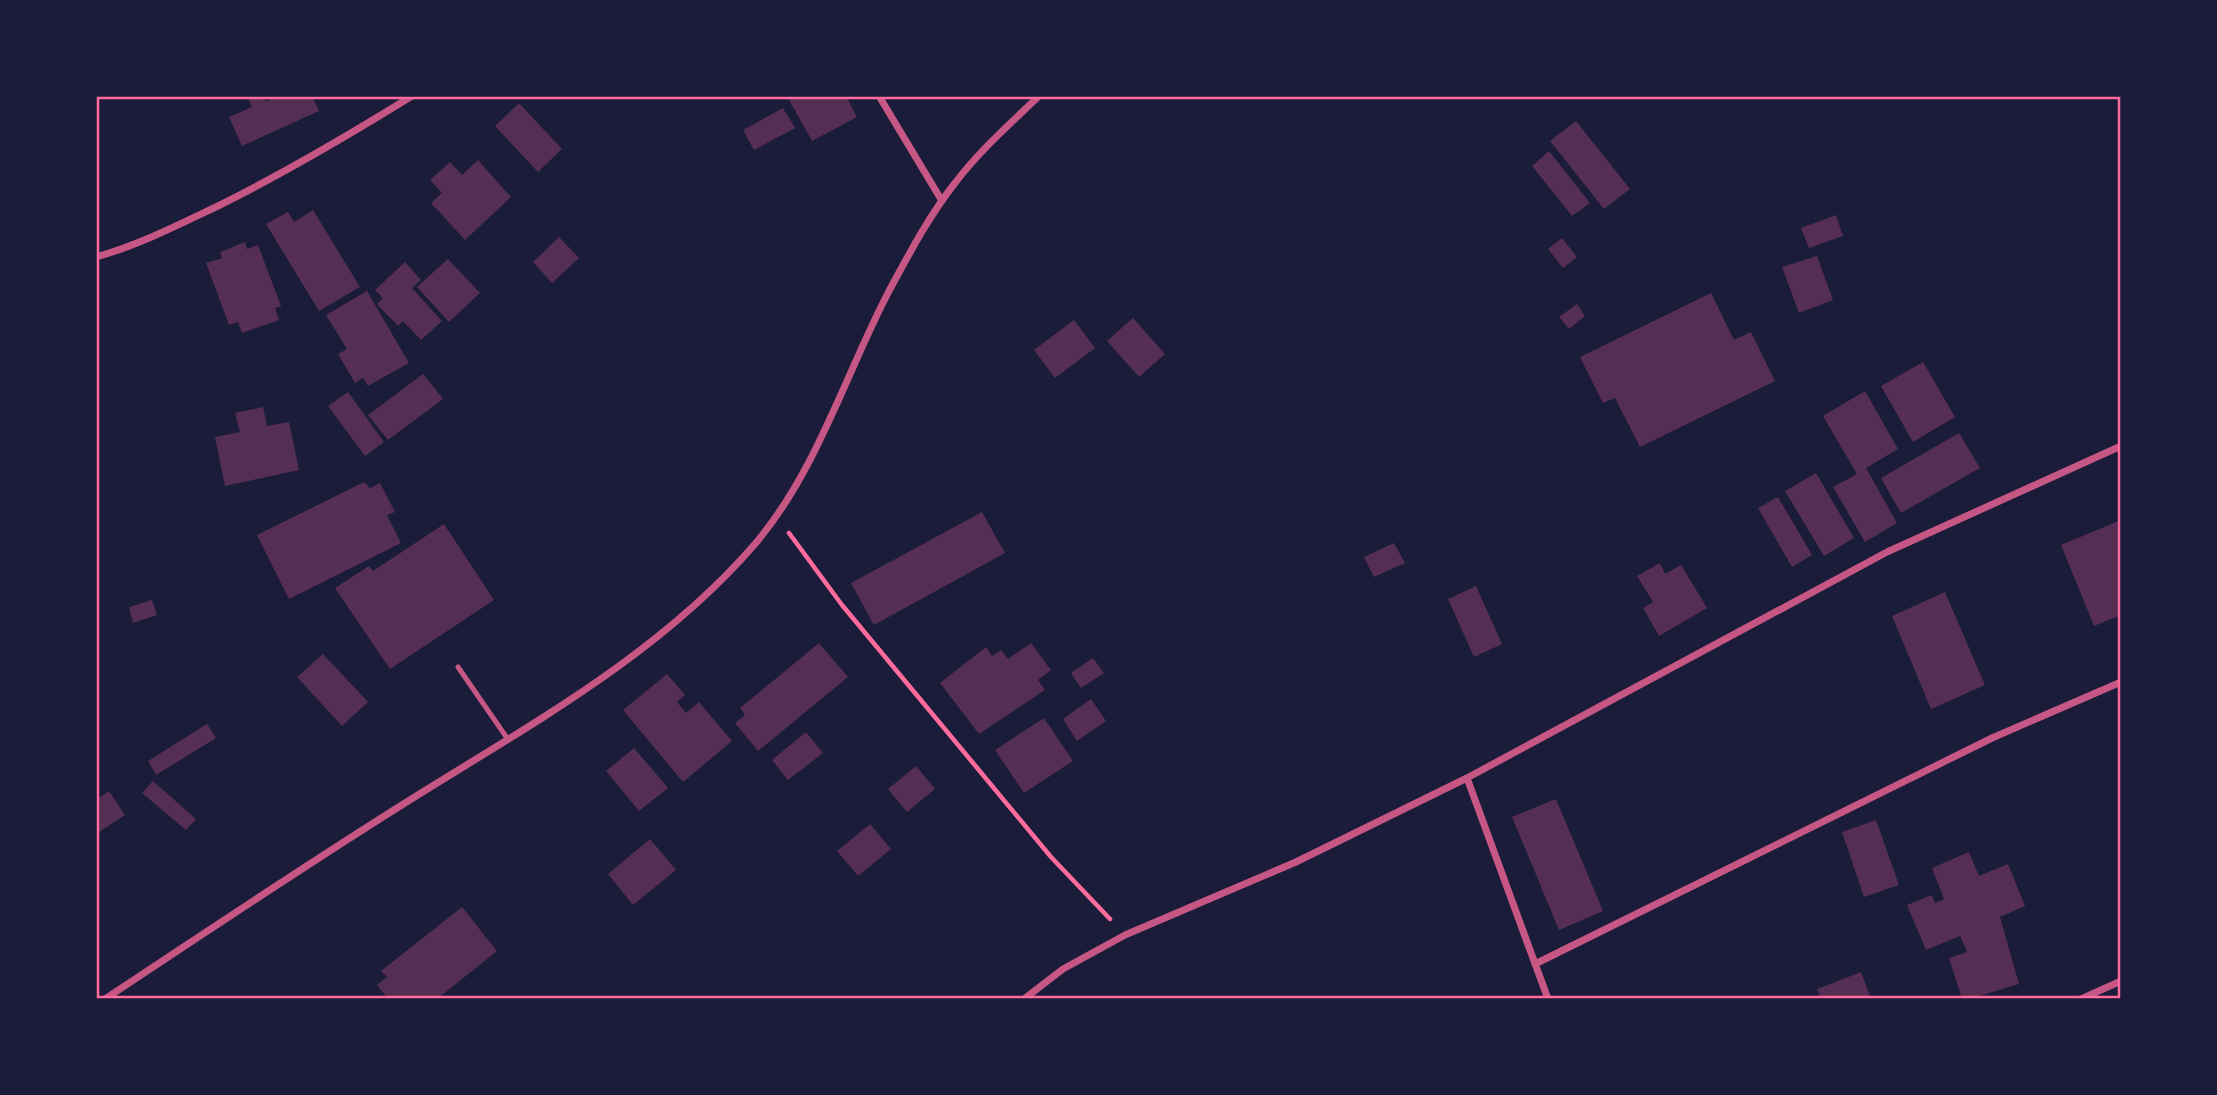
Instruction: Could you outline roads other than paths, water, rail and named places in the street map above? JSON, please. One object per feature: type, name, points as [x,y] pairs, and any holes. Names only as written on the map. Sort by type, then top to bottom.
[{"type":"street","points":[[96,257],[176,226],[261,184],[353,133],[411,96]]},
{"type":"street","points":[[879,96],[942,201]]},
{"type":"street","points":[[105,999],[323,855],[592,686],[648,645],[711,590],[756,542],[799,483],[888,294],[918,238],[942,201],[957,180],[1039,96]]},
{"type":"street","points":[[1024,999],[1063,968],[1125,935],[1296,862],[1468,778],[1887,552],[2121,446]]},
{"type":"street","points":[[1535,964],[1992,738],[2121,682]]},
{"type":"street","points":[[1468,778],[1548,999]]},
{"type":"street","points":[[2081,999],[2121,981]]},
{"type":"lane","points":[[458,667],[507,738]]}]
